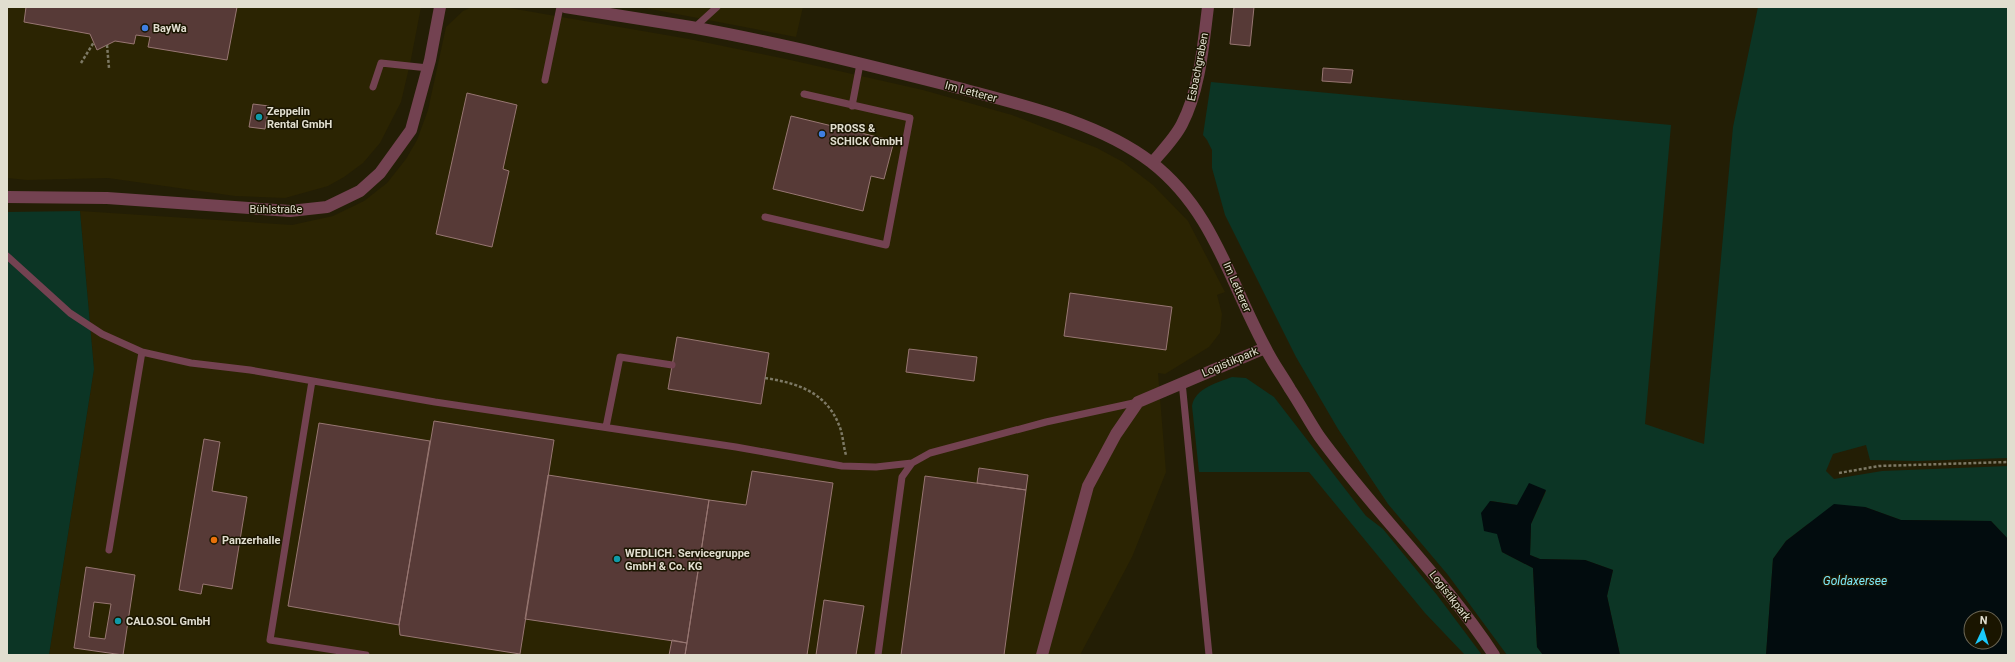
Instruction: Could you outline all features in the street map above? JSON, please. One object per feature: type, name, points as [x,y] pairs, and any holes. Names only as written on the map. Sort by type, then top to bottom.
[{"type":"street","name":"Bühlstraße","points":[[7,197],[107,198],[290,211],[327,207],[360,191],[380,173],[411,130],[428,68],[440,7]]},
{"type":"street","name":"Im Letterer","points":[[565,7],[694,28],[860,64],[966,90],[1060,118],[1103,133],[1152,163],[1181,189],[1197,210],[1218,245],[1265,348]]},
{"type":"street","name":"Esbachgraben","points":[[1152,163],[1182,126],[1190,107],[1197,82],[1208,7]]},
{"type":"street","name":"Logistikpark","points":[[1138,402],[1265,348],[1318,435],[1389,523],[1444,586],[1494,655]]},
{"type":"street","points":[[1042,655],[1088,486],[1116,434],[1138,402]]},
{"type":"lane","points":[[545,80],[560,7]]},
{"type":"lane","points":[[694,28],[717,7]]},
{"type":"lane","points":[[373,87],[381,62],[428,68]]},
{"type":"lane","points":[[852,106],[860,64]]},
{"type":"lane","points":[[765,218],[886,245],[910,118],[804,94]]},
{"type":"lane","points":[[7,256],[70,313],[102,334],[142,352],[191,363],[850,466],[876,468],[912,463],[930,453],[957,445],[988,439],[1046,422],[1138,402]]},
{"type":"lane","points":[[109,550],[142,352]]},
{"type":"lane","points":[[606,427],[620,357],[672,365]]},
{"type":"lane","points":[[312,381],[270,640],[366,655]]},
{"type":"lane","points":[[1182,382],[1209,655]]},
{"type":"lane","points":[[878,655],[902,477],[912,463]]},
{"type":"path","points":[[81,63],[94,42]]},
{"type":"path","points":[[107,45],[109,68]]},
{"type":"path","points":[[765,378],[797,385],[815,393],[840,425],[843,445],[850,466]]},
{"type":"path","points":[[1839,473],[1879,466],[2008,462]]},
{"type":"shaded area","points":[[7,7],[421,7],[401,102],[380,143],[363,163],[344,177],[328,186],[285,198],[235,196],[108,178],[27,180],[7,178]]},
{"type":"shaded area","points":[[472,7],[504,7],[689,39],[923,90],[1012,115],[1097,148],[1123,162],[1153,185],[1188,221],[1225,292],[1217,295],[1222,314],[1220,333],[1209,347],[1165,374],[1158,373],[1166,472],[1132,557],[1080,655],[49,655],[94,369],[80,211],[292,225],[333,216],[364,201],[387,183],[406,159],[417,140],[428,110],[446,27],[463,11]]},
{"type":"shaded area","points":[[640,7],[803,7],[796,37]]},
{"type":"green space","points":[[1758,7],[2008,7],[2008,458],[1917,461],[1870,460],[1866,445],[1833,454],[1826,471],[1834,479],[1882,471],[2008,466],[2008,539],[1991,521],[1901,520],[1865,507],[1808,524],[1786,541],[1773,559],[1766,655],[1620,655],[1607,596],[1613,570],[1585,560],[1540,559],[1530,555],[1531,524],[1546,491],[1517,505],[1491,501],[1502,552],[1533,568],[1537,647],[1543,655],[1507,655],[1448,575],[1388,504],[1338,429],[1296,357],[1225,215],[1212,168],[1212,150],[1203,135],[1211,82],[1671,125],[1645,424],[1704,444],[1733,127]]},
{"type":"green space","points":[[80,211],[94,369],[49,655],[7,655],[7,212]]},
{"type":"green space","points":[[1232,377],[1246,378],[1274,397],[1366,516],[1383,529],[1437,595],[1482,655],[1465,655],[1425,613],[1309,472],[1199,472],[1192,406],[1194,400],[1202,390]]},
{"type":"water","points":[[1529,483],[1546,490],[1531,524],[1530,555],[1540,559],[1585,560],[1613,570],[1607,596],[1620,655],[1543,655],[1537,647],[1533,568],[1502,552],[1497,534],[1484,531],[1481,513],[1490,501],[1517,505]]},
{"type":"water","name":"Goldaxersee","points":[[1834,504],[1865,507],[1901,520],[1991,521],[2008,539],[2008,655],[1766,655],[1773,559],[1786,541]]},
{"type":"building","name":"BayWa","points":[[26,7],[237,7],[227,60],[148,47],[150,37],[136,35],[134,44],[115,41],[97,50],[90,34],[24,22]]},
{"type":"building","points":[[1234,7],[1254,7],[1250,46],[1230,44]]},
{"type":"building","points":[[1323,68],[1353,70],[1351,83],[1322,81]]},
{"type":"building","points":[[467,93],[517,105],[503,169],[509,171],[492,247],[436,234]]},
{"type":"building","name":"Zeppelin Rental GmbH","points":[[253,104],[269,106],[265,129],[249,127]]},
{"type":"building","points":[[791,116],[894,141],[884,179],[871,176],[863,211],[773,189]]},
{"type":"building","points":[[1070,293],[1172,307],[1166,350],[1064,336]]},
{"type":"building","points":[[677,337],[769,353],[761,404],[668,389]]},
{"type":"building","points":[[909,349],[977,357],[974,381],[906,372]]},
{"type":"building","points":[[434,421],[554,440],[520,654],[400,635],[399,625]]},
{"type":"building","points":[[319,423],[430,441],[399,625],[288,606]]},
{"type":"building","name":"Panzerhalle","points":[[204,439],[220,442],[212,491],[247,497],[232,589],[203,584],[201,594],[179,590]]},
{"type":"building","points":[[979,468],[1028,475],[1026,490],[977,483]]},
{"type":"building","points":[[752,471],[833,483],[807,655],[685,655],[709,500],[746,505]]},
{"type":"building","name":"WEDLICH. Servicegruppe GmbH & Co. KG","points":[[548,475],[709,500],[687,643],[525,619]]},
{"type":"building","points":[[925,476],[1026,490],[1004,655],[901,655]]},
{"type":"building","name":"CALO.SOL GmbH","points":[[86,567],[135,575],[123,655],[74,648]],"holes":[[[94,602],[111,604],[105,639],[89,637]]]},
{"type":"building","points":[[824,600],[864,606],[856,655],[816,655]]},
{"type":"building","points":[[672,640],[687,643],[685,655],[669,655]]},
{"type":"place","name":"BayWa","points":[[145,28]]},
{"type":"place","name":"Zeppelin Rental GmbH","points":[[259,117]]},
{"type":"place","name":"PROSS & SCHICK GmbH","points":[[822,134]]},
{"type":"place","name":"Panzerhalle","points":[[214,540]]},
{"type":"place","name":"WEDLICH. Servicegruppe GmbH & Co. KG","points":[[617,559]]},
{"type":"place","name":"CALO.SOL GmbH","points":[[118,621]]}]
